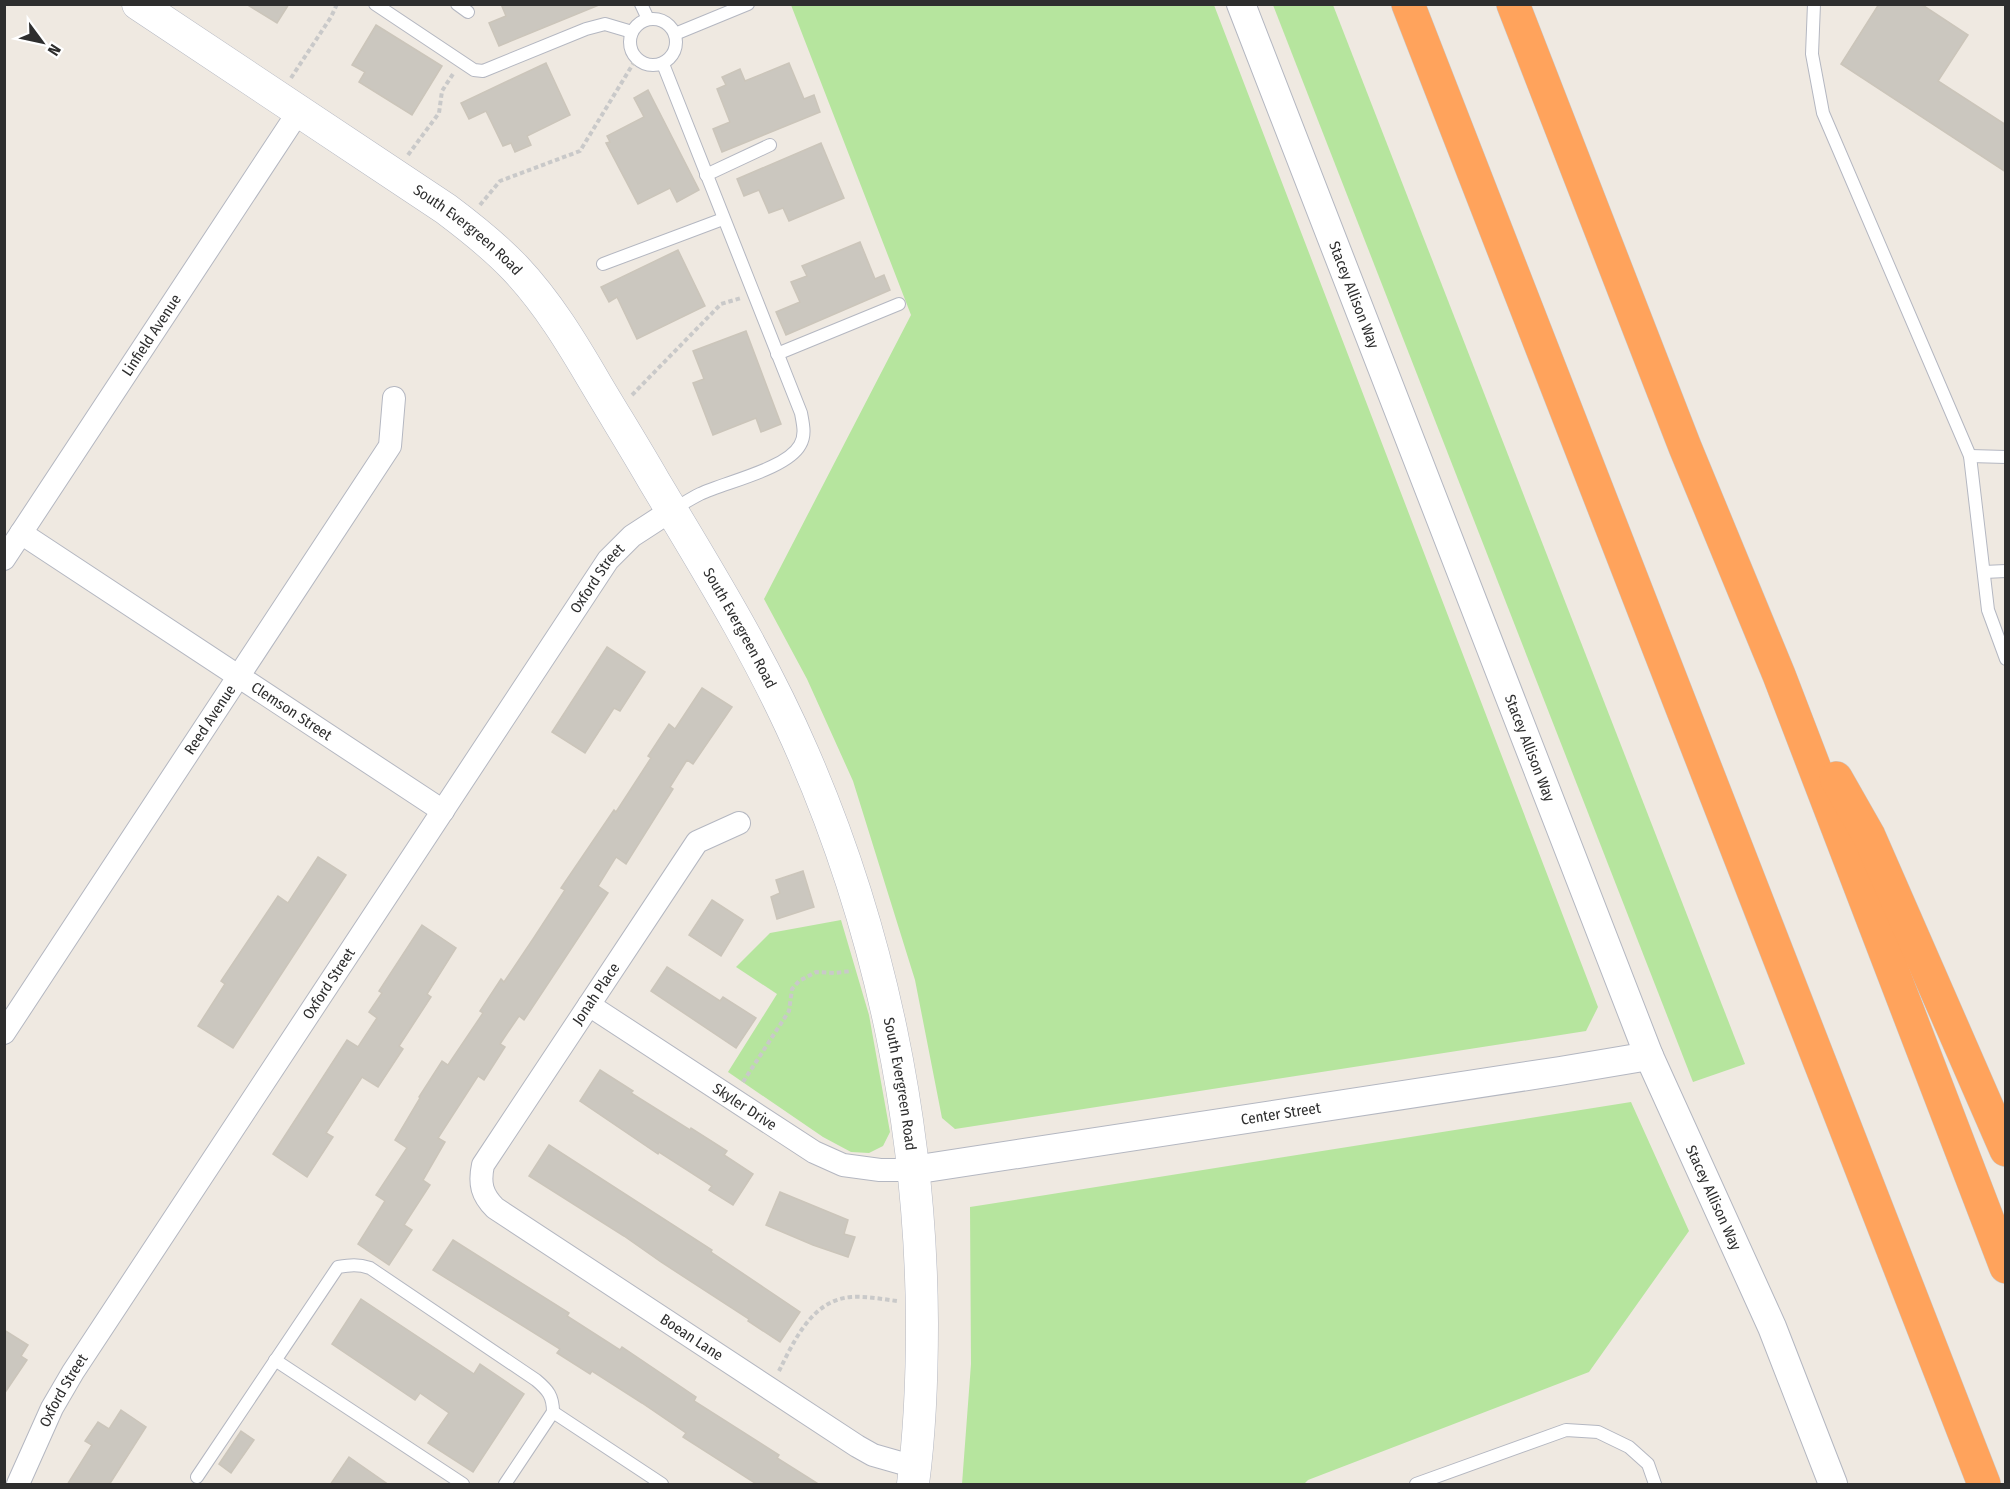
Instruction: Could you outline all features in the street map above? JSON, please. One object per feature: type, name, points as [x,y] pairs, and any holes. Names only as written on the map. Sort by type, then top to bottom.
[{"type":"highway","points":[[1408,4],[1984,1485]]},
{"type":"highway","points":[[1513,4],[1685,447],[1779,675],[2006,1267]]},
{"type":"highway","points":[[1779,675],[1869,836],[2006,1150]]},
{"type":"highway","points":[[1933,1351],[1959,1485]]},
{"type":"main road","name":"South Evergreen Road","points":[[138,4],[465,224],[500,254],[533,289],[561,325],[611,408],[766,676],[802,751],[837,837],[877,967],[903,1094],[914,1170],[921,1268],[922,1366],[914,1476]]},
{"type":"street","name":"Stacey Allison Way","points":[[1241,4],[1649,1056],[1772,1328],[1833,1485]]},
{"type":"street","name":"Linfield Avenue","points":[[4,559],[289,104]]},
{"type":"street","name":"Reed Avenue","points":[[4,1033],[390,446],[393,398]]},
{"type":"street","name":"Oxford Street","points":[[18,1485],[52,1408],[73,1372],[608,560],[632,536],[672,510]]},
{"type":"street","name":"Clemson Street","points":[[21,533],[443,811]]},
{"type":"street","name":"Jonah Place","points":[[481,1187],[480,1176],[483,1165],[697,842],[739,823]]},
{"type":"street","name":"Skyler Drive","points":[[589,1005],[814,1152],[843,1165],[880,1170],[914,1170]]},
{"type":"street","name":"Center Street","points":[[914,1170],[1649,1056]]},
{"type":"street","name":"Boean Lane","points":[[481,1187],[485,1198],[495,1208],[873,1455],[914,1476]]},
{"type":"lane","points":[[375,4],[474,70],[483,71],[585,29],[605,24],[632,32]]},
{"type":"lane","points":[[457,4],[468,12]]},
{"type":"lane","points":[[640,4],[648,19]]},
{"type":"lane","points":[[675,34],[748,4]]},
{"type":"lane","points":[[1814,4],[1812,54],[1823,113],[1970,456],[1988,609],[1999,625],[2006,659]]},
{"type":"lane","points":[[648,19],[669,24],[675,34],[677,46],[672,57],[663,64],[653,66],[644,64],[636,59],[630,46],[632,32],[648,19]]},
{"type":"lane","points":[[663,64],[801,413],[804,431],[800,444],[793,454],[780,463],[700,494],[672,510]]},
{"type":"lane","points":[[706,175],[770,145]]},
{"type":"lane","points":[[603,264],[723,219]]},
{"type":"lane","points":[[777,354],[899,304]]},
{"type":"lane","points":[[1970,456],[2006,456]]},
{"type":"lane","points":[[1983,572],[2006,571]]},
{"type":"lane","points":[[197,1477],[338,1267],[350,1264],[370,1268],[536,1380],[553,1398],[553,1412],[505,1485]]},
{"type":"lane","points":[[275,1360],[463,1485]]},
{"type":"lane","points":[[553,1412],[662,1485]]},
{"type":"lane","points":[[1416,1485],[1566,1430],[1598,1432],[1629,1447],[1648,1464],[1656,1485]]},
{"type":"path","points":[[289,104],[337,4]]},
{"type":"path","points":[[395,175],[439,113],[442,91],[454,73],[459,59]]},
{"type":"path","points":[[465,224],[500,181],[580,151],[636,59]]},
{"type":"path","points":[[611,408],[635,393],[721,304],[753,294]]},
{"type":"path","points":[[732,1098],[789,1011],[792,989],[799,981],[816,972],[834,973],[877,967]]},
{"type":"path","points":[[770,1389],[797,1335],[810,1318],[828,1304],[848,1297],[872,1297],[921,1305]]},
{"type":"green space","points":[[791,5],[1214,5],[1598,1007],[1586,1031],[955,1129],[942,1118],[915,980],[853,781],[807,679],[764,599],[911,315]]},
{"type":"green space","points":[[1273,5],[1333,5],[1745,1064],[1693,1082]]},
{"type":"green space","points":[[841,920],[869,1015],[890,1132],[883,1146],[869,1153],[851,1152],[823,1137],[728,1072],[777,994],[736,967],[770,933]]},
{"type":"green space","points":[[1631,1102],[1689,1231],[1589,1372],[1308,1480],[1304,1484],[962,1484],[971,1364],[970,1207]]},
{"type":"building","points":[[246,4],[289,4],[277,23]]},
{"type":"building","points":[[501,4],[599,5],[499,46],[489,23],[506,16]]},
{"type":"building","points":[[1879,4],[1921,4],[1968,35],[1938,81],[2006,125],[2006,172],[1841,64]]},
{"type":"building","points":[[376,25],[442,66],[412,115],[359,82],[365,72],[352,65]]},
{"type":"building","points":[[546,63],[570,115],[527,136],[531,145],[515,152],[511,143],[503,146],[486,111],[469,119],[461,103]]},
{"type":"building","points":[[789,63],[804,99],[814,95],[820,112],[722,152],[713,129],[730,122],[717,89],[726,85],[722,77],[740,69],[745,81]]},
{"type":"building","points":[[648,90],[699,190],[677,202],[670,188],[638,204],[606,143],[610,142],[607,136],[644,117],[634,98]]},
{"type":"building","points":[[821,143],[844,198],[789,221],[783,208],[769,213],[759,190],[744,196],[737,179]]},
{"type":"building","points":[[860,242],[875,279],[884,275],[890,290],[786,335],[776,312],[800,302],[791,282],[807,276],[802,266]]},
{"type":"building","points":[[678,250],[705,306],[637,339],[617,297],[609,302],[601,287]]},
{"type":"building","points":[[746,331],[781,424],[761,432],[756,418],[713,435],[693,383],[704,379],[693,351]]},
{"type":"building","points":[[607,647],[645,672],[620,711],[614,708],[585,753],[552,732]]},
{"type":"building","points":[[702,688],[732,707],[693,764],[687,760],[670,787],[673,789],[626,864],[616,857],[598,886],[608,893],[524,1020],[519,1016],[500,1044],[505,1047],[484,1080],[478,1076],[438,1138],[445,1142],[423,1180],[430,1185],[404,1225],[412,1230],[389,1265],[358,1244],[385,1201],[376,1195],[407,1148],[395,1140],[442,1061],[448,1065],[483,1013],[480,1011],[501,979],[504,982],[533,939],[565,890],[561,888],[614,810],[616,812],[651,758],[648,756],[669,724],[675,729]]},
{"type":"building","points":[[318,857],[346,875],[233,1048],[198,1026],[225,984],[221,981],[278,896],[288,903]]},
{"type":"building","points":[[803,871],[814,907],[777,919],[771,897],[780,893],[776,880]]},
{"type":"building","points":[[712,900],[743,920],[721,956],[689,935]]},
{"type":"building","points":[[422,925],[456,948],[427,994],[431,997],[399,1046],[403,1049],[378,1087],[362,1077],[326,1133],[333,1137],[307,1177],[273,1154],[347,1040],[358,1047],[377,1018],[369,1012],[382,993],[379,991]]},
{"type":"building","points":[[667,967],[720,1001],[723,997],[756,1018],[736,1048],[651,991]]},
{"type":"building","points":[[600,1070],[633,1091],[631,1093],[727,1151],[724,1155],[753,1174],[733,1205],[709,1190],[712,1186],[659,1152],[658,1154],[580,1101]]},
{"type":"building","points":[[549,1145],[712,1250],[711,1252],[800,1312],[780,1342],[624,1236],[529,1176]]},
{"type":"building","points":[[780,1192],[848,1220],[844,1234],[855,1237],[848,1257],[766,1225]]},
{"type":"building","points":[[453,1240],[569,1313],[567,1316],[620,1350],[622,1347],[696,1397],[694,1401],[779,1455],[777,1458],[820,1485],[758,1485],[683,1437],[686,1433],[642,1403],[592,1371],[590,1374],[557,1353],[560,1349],[433,1270]]},
{"type":"building","points":[[361,1299],[474,1374],[480,1364],[524,1394],[473,1472],[428,1443],[449,1413],[420,1393],[415,1400],[332,1344]]},
{"type":"building","points":[[4,1330],[28,1345],[21,1356],[27,1360],[4,1394]]},
{"type":"building","points":[[121,1410],[146,1427],[109,1485],[67,1485],[92,1445],[85,1441],[98,1422],[109,1429]]},
{"type":"building","points":[[241,1431],[254,1440],[231,1473],[219,1464]]},
{"type":"building","points":[[349,1457],[389,1485],[330,1485]]}]
